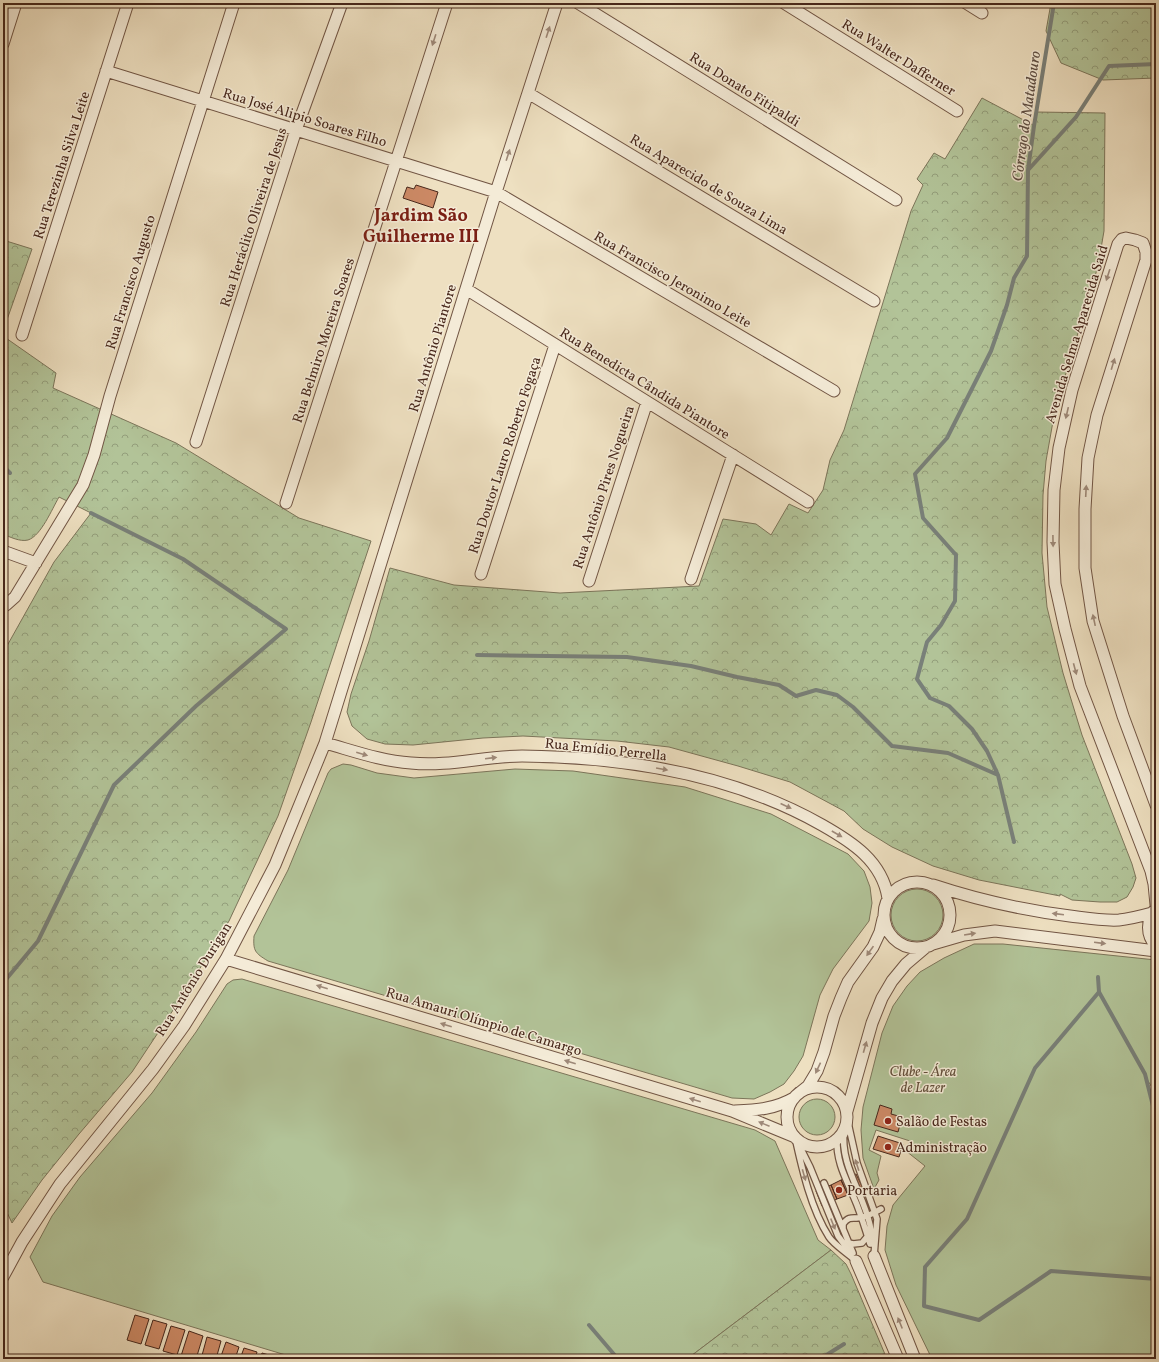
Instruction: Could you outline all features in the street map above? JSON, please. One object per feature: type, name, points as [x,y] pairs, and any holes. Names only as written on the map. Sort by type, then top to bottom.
[{"type":"street","points":[[3,44],[16,3]]},
{"type":"street","name":"Rua Terezinha Silva Leite","points":[[22,335],[128,3]]},
{"type":"street","name":"Rua Francisco Augusto","points":[[3,606],[15,597],[36,563],[82,485],[94,455],[110,396],[234,3]]},
{"type":"street","name":"Rua Heráclito Oliveira de Jesus","points":[[196,442],[296,130],[342,3]]},
{"type":"street","name":"Rua Belmiro Moreira Soares","points":[[286,503],[447,3]]},
{"type":"street","name":"Rua Antônio Piantore","points":[[337,702],[496,192],[557,3]]},
{"type":"street","name":"Rua Donato Fitipaldi","points":[[578,3],[896,200]]},
{"type":"street","name":"Rua Walter Dafferner","points":[[784,3],[958,111]]},
{"type":"street","points":[[966,3],[982,13]]},
{"type":"street","name":"Rua José Alipio Soares Filho","points":[[106,71],[496,192]]},
{"type":"street","name":"Rua Aparecido de Souza Lima","points":[[528,93],[874,301]]},
{"type":"street","name":"Rua Francisco Jeronimo Leite","points":[[496,192],[834,391]]},
{"type":"street","name":"Avenida Selma Aparecida Said","points":[[1155,908],[1154,884],[1151,871],[1080,686],[1055,584],[1053,542],[1054,490],[1059,448],[1072,390],[1118,244],[1122,239],[1126,238],[1143,243],[1146,252],[1146,260],[1097,415],[1088,458],[1085,509],[1085,568],[1093,621],[1123,716],[1156,805]]},
{"type":"street","name":"Rua Benedicta Cândida Piantore","points":[[466,289],[808,502]]},
{"type":"street","name":"Rua Doutor Lauro Roberto Fogaça","points":[[481,574],[555,345]]},
{"type":"street","name":"Rua Antônio Pires Nogueira","points":[[589,581],[647,402]]},
{"type":"street","points":[[691,578],[733,455]]},
{"type":"street","points":[[3,551],[36,563]]},
{"type":"street","name":"Rua Antônio Durigan","points":[[3,1278],[22,1242],[60,1184],[153,1069],[184,1026],[226,959],[275,866],[324,743],[337,702]]},
{"type":"street","name":"Rua Emídio Perrella","points":[[324,743],[379,759],[413,764],[522,756],[581,758],[634,764],[716,781],[765,797],[804,815],[852,843],[870,859],[882,878],[888,898]]},
{"type":"street","points":[[1155,908],[1127,919],[1102,920],[1045,913],[998,904],[921,882],[908,883],[896,888],[888,898],[884,909],[884,921],[889,934],[899,943],[912,948],[930,946],[964,935],[995,931],[1156,951]]},
{"type":"street","points":[[884,914],[880,932],[873,947],[848,982],[841,998],[817,1071],[808,1086],[796,1096],[791,1103],[788,1115],[790,1128],[795,1137],[804,1144],[817,1147],[830,1144],[841,1135],[872,1022],[882,998],[892,981],[906,964],[939,940],[948,929],[951,914],[947,900],[938,888],[933,885]]},
{"type":"street","points":[[1155,908],[1149,920],[1148,928],[1149,935],[1156,946]]},
{"type":"street","name":"Rua Amauri Olímpio de Camargo","points":[[226,959],[732,1111],[795,1137]]},
{"type":"street","points":[[796,1096],[814,1088],[829,1090],[840,1098],[847,1115]]},
{"type":"street","name":"Rua Amauri Olímpio de Camargo","points":[[732,1111],[773,1108],[784,1104],[796,1096]]},
{"type":"street","points":[[874,1256],[915,1359]]},
{"type":"street","points":[[856,1261],[898,1359]]},
{"type":"lane","points":[[847,1115],[857,1163],[877,1219],[874,1256]]},
{"type":"lane","points":[[841,1135],[837,1155],[864,1217],[870,1225],[874,1256]]},
{"type":"lane","points":[[841,1135],[847,1165],[864,1217],[874,1256]]},
{"type":"lane","points":[[795,1137],[803,1175],[829,1238],[856,1261]]},
{"type":"lane","points":[[795,1137],[810,1167],[838,1236],[856,1261]]},
{"type":"lane","points":[[824,1183],[856,1261]]},
{"type":"lane","points":[[843,1228],[843,1224],[848,1218],[864,1217],[875,1212]]},
{"type":"lane","points":[[849,1243],[862,1243],[868,1237]]},
{"type":"green space","points":[[1051,3],[1156,3],[1156,78],[1103,80],[1061,63],[1046,31]]},
{"type":"green space","points":[[982,98],[1033,125],[1036,112],[1105,113],[1104,231],[1098,266],[1055,410],[1046,461],[1043,495],[1042,553],[1047,607],[1063,673],[1082,735],[1132,864],[1136,878],[1127,897],[1117,902],[1072,900],[1060,894],[1060,896],[979,880],[933,866],[892,847],[863,829],[844,811],[790,782],[669,747],[617,741],[523,736],[483,738],[413,745],[385,744],[367,739],[352,726],[347,712],[351,694],[369,641],[390,568],[454,585],[560,593],[699,586],[723,519],[756,524],[771,535],[789,504],[808,513],[823,490],[830,460],[844,430],[911,211],[923,185],[917,179],[934,153],[945,159]]},
{"type":"green space","points":[[3,240],[32,249],[3,331]]},
{"type":"green space","points":[[3,336],[56,373],[53,388],[176,443],[299,518],[371,541],[278,816],[229,921],[191,983],[132,1072],[42,1180],[12,1223],[3,1204],[3,653],[54,562],[91,513],[59,497],[42,528],[33,537],[28,540],[22,540],[3,534]]},
{"type":"green space","points":[[343,764],[377,773],[414,778],[515,769],[573,771],[685,787],[771,814],[848,854],[864,871],[870,887],[872,903],[869,921],[833,969],[820,995],[803,1056],[794,1071],[784,1084],[754,1099],[732,1098],[268,961],[260,956],[256,951],[254,936],[288,870],[328,773],[331,769]]},
{"type":"green space","points":[[917,889],[927,891],[935,897],[941,905],[943,915],[941,925],[935,933],[927,939],[917,941],[907,939],[899,933],[893,925],[891,915],[893,905],[899,897],[907,891]]},
{"type":"green space","name":"Clube - Área de Lazer","points":[[974,944],[1003,944],[1156,960],[1156,1094],[1145,1076],[1156,1121],[1156,1359],[1136,1359],[1119,1355],[1078,1356],[1064,1359],[932,1359],[896,1285],[885,1250],[887,1226],[893,1205],[925,1166],[906,1151],[910,1141],[876,1130],[869,1150],[881,1156],[877,1173],[879,1180],[874,1189],[863,1158],[861,1130],[863,1107],[882,1033],[893,1006],[907,986],[920,972],[944,958]]},
{"type":"green space","points":[[242,979],[755,1130],[775,1141],[818,1240],[831,1250],[687,1359],[299,1359],[43,1282],[30,1257],[52,1216],[80,1177],[152,1093],[196,1032],[227,984],[233,980]]},
{"type":"green space","points":[[817,1099],[827,1102],[832,1107],[835,1117],[832,1127],[827,1132],[817,1135],[807,1132],[802,1127],[799,1117],[802,1107],[807,1102]]},
{"type":"green space","points":[[831,1250],[846,1264],[887,1359],[687,1359]]},
{"type":"building","points":[[416,185],[438,192],[433,208],[403,198],[407,187],[414,189]]},
{"type":"building","name":"Salão de Festas","points":[[880,1105],[892,1109],[891,1114],[902,1117],[898,1132],[874,1125]]},
{"type":"building","name":"Administração","points":[[878,1136],[903,1144],[899,1157],[873,1149]]},
{"type":"building","points":[[856,1174],[863,1188],[848,1195],[841,1180]]},
{"type":"building","name":"Portaria","points":[[841,1180],[848,1195],[837,1199],[831,1185]]},
{"type":"building","points":[[831,1185],[837,1199],[822,1206],[816,1191]]},
{"type":"building","points":[[135,1315],[149,1319],[141,1344],[127,1340]]},
{"type":"building","points":[[153,1320],[167,1324],[159,1349],[145,1345]]},
{"type":"building","points":[[171,1326],[185,1330],[177,1355],[163,1351]]},
{"type":"building","points":[[189,1331],[203,1336],[196,1359],[181,1356]]},
{"type":"building","points":[[207,1337],[221,1341],[216,1359],[201,1359]]},
{"type":"building","points":[[226,1342],[239,1347],[235,1359],[220,1359]]},
{"type":"building","points":[[244,1348],[257,1352],[255,1359],[240,1359]]},
{"type":"building","points":[[262,1353],[276,1357],[275,1359],[260,1359]]},
{"type":"waterway","name":"Córrego do Matadouro","points":[[1014,842],[998,775],[987,751],[972,729],[949,706],[930,698],[917,679],[927,642],[941,625],[955,601],[956,555],[923,518],[915,474],[947,438],[991,351],[1007,305],[1014,278],[1027,256],[1028,170],[1054,3]]},
{"type":"waterway","points":[[1029,169],[1076,117],[1109,66],[1156,64]]},
{"type":"waterway","points":[[3,466],[10,473]]},
{"type":"waterway","points":[[3,983],[38,941],[114,785],[196,706],[286,629],[183,559],[91,513]]},
{"type":"waterway","points":[[477,655],[627,657],[691,666],[779,685],[796,696],[816,690],[837,695],[853,707],[892,746],[948,753],[998,775]]},
{"type":"waterway","name":"Córrego do Matadouro","points":[[1098,977],[1099,992],[1145,1074],[1156,1118]]},
{"type":"waterway","points":[[1099,992],[1035,1068],[967,1219],[925,1267],[924,1306],[979,1320],[1051,1271],[1156,1279]]},
{"type":"waterway","points":[[589,1325],[618,1359]]},
{"type":"waterway","points":[[820,1359],[844,1344]]},
{"type":"place","name":"Salão de Festas","points":[[888,1121]]},
{"type":"place","name":"Administração","points":[[888,1147]]},
{"type":"place","name":"Portaria","points":[[839,1190]]},
{"type":"district","name":"Jardim São Guilherme III","points":[[421,225]]}]
